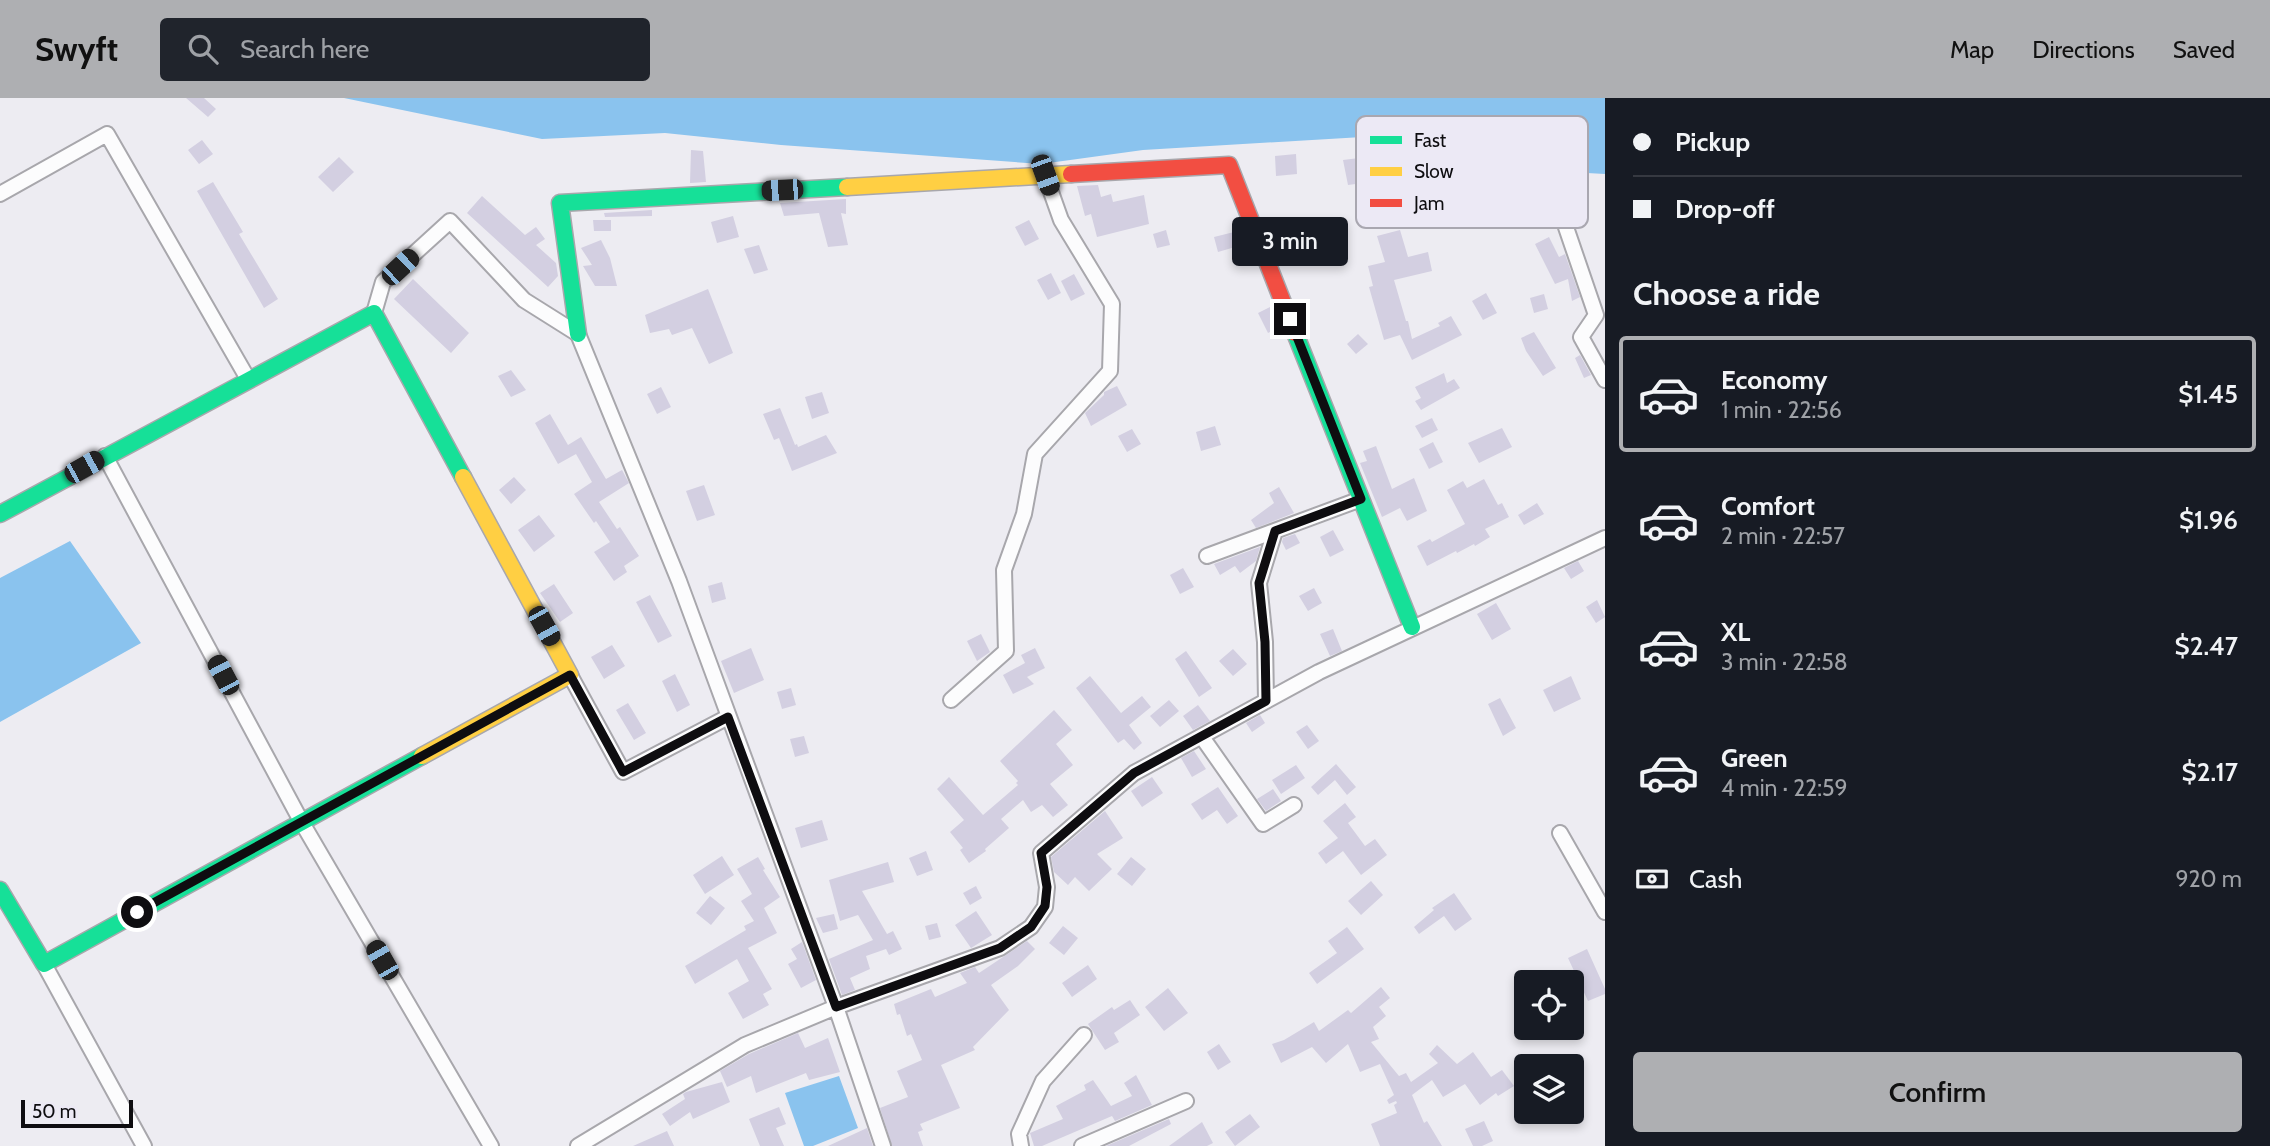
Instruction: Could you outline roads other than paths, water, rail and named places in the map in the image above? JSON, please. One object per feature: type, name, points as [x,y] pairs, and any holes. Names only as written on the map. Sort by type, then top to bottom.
[{"type":"street","points":[[0,194],[107,134],[248,379]]},
{"type":"street","points":[[883,1146],[836,1007],[679,581],[578,334],[560,203],[1229,165],[1412,627]]},
{"type":"street","points":[[951,700],[1006,650],[1004,570],[1024,513],[1035,454],[1110,371],[1112,304],[1061,220],[1045,175]]},
{"type":"street","points":[[0,514],[373,313],[383,282],[450,221],[524,300],[578,334]]},
{"type":"street","points":[[1566,228],[1597,315],[1581,337],[1605,380]]},
{"type":"street","points":[[373,313],[623,772],[728,717]]},
{"type":"street","points":[[105,456],[301,821],[491,1146]]},
{"type":"street","points":[[1207,556],[1361,499]]},
{"type":"street","points":[[1266,701],[1265,642],[1259,583],[1275,531]]},
{"type":"street","points":[[578,1146],[745,1045],[836,1007],[1000,948],[1031,927],[1045,906],[1047,887],[1041,853],[1134,773],[1319,672],[1605,538]]},
{"type":"street","points":[[44,964],[570,675]]},
{"type":"street","points":[[1202,737],[1263,824],[1294,805]]},
{"type":"street","points":[[1560,834],[1605,912]]},
{"type":"street","points":[[0,890],[144,1146]]},
{"type":"street","points":[[1021,1146],[1019,1135],[1043,1081],[1084,1035]]},
{"type":"street","points":[[1082,1146],[1186,1101]]},
{"type":"water","points":[[344,98],[1605,98],[1605,174],[1588,173],[1588,116],[1356,116],[1356,137],[1143,150],[1041,164],[781,145],[665,133],[542,139]]},
{"type":"water","points":[[70,541],[141,643],[0,722],[0,578]]},
{"type":"water","points":[[839,1076],[858,1128],[813,1146],[804,1146],[785,1093]]}]
